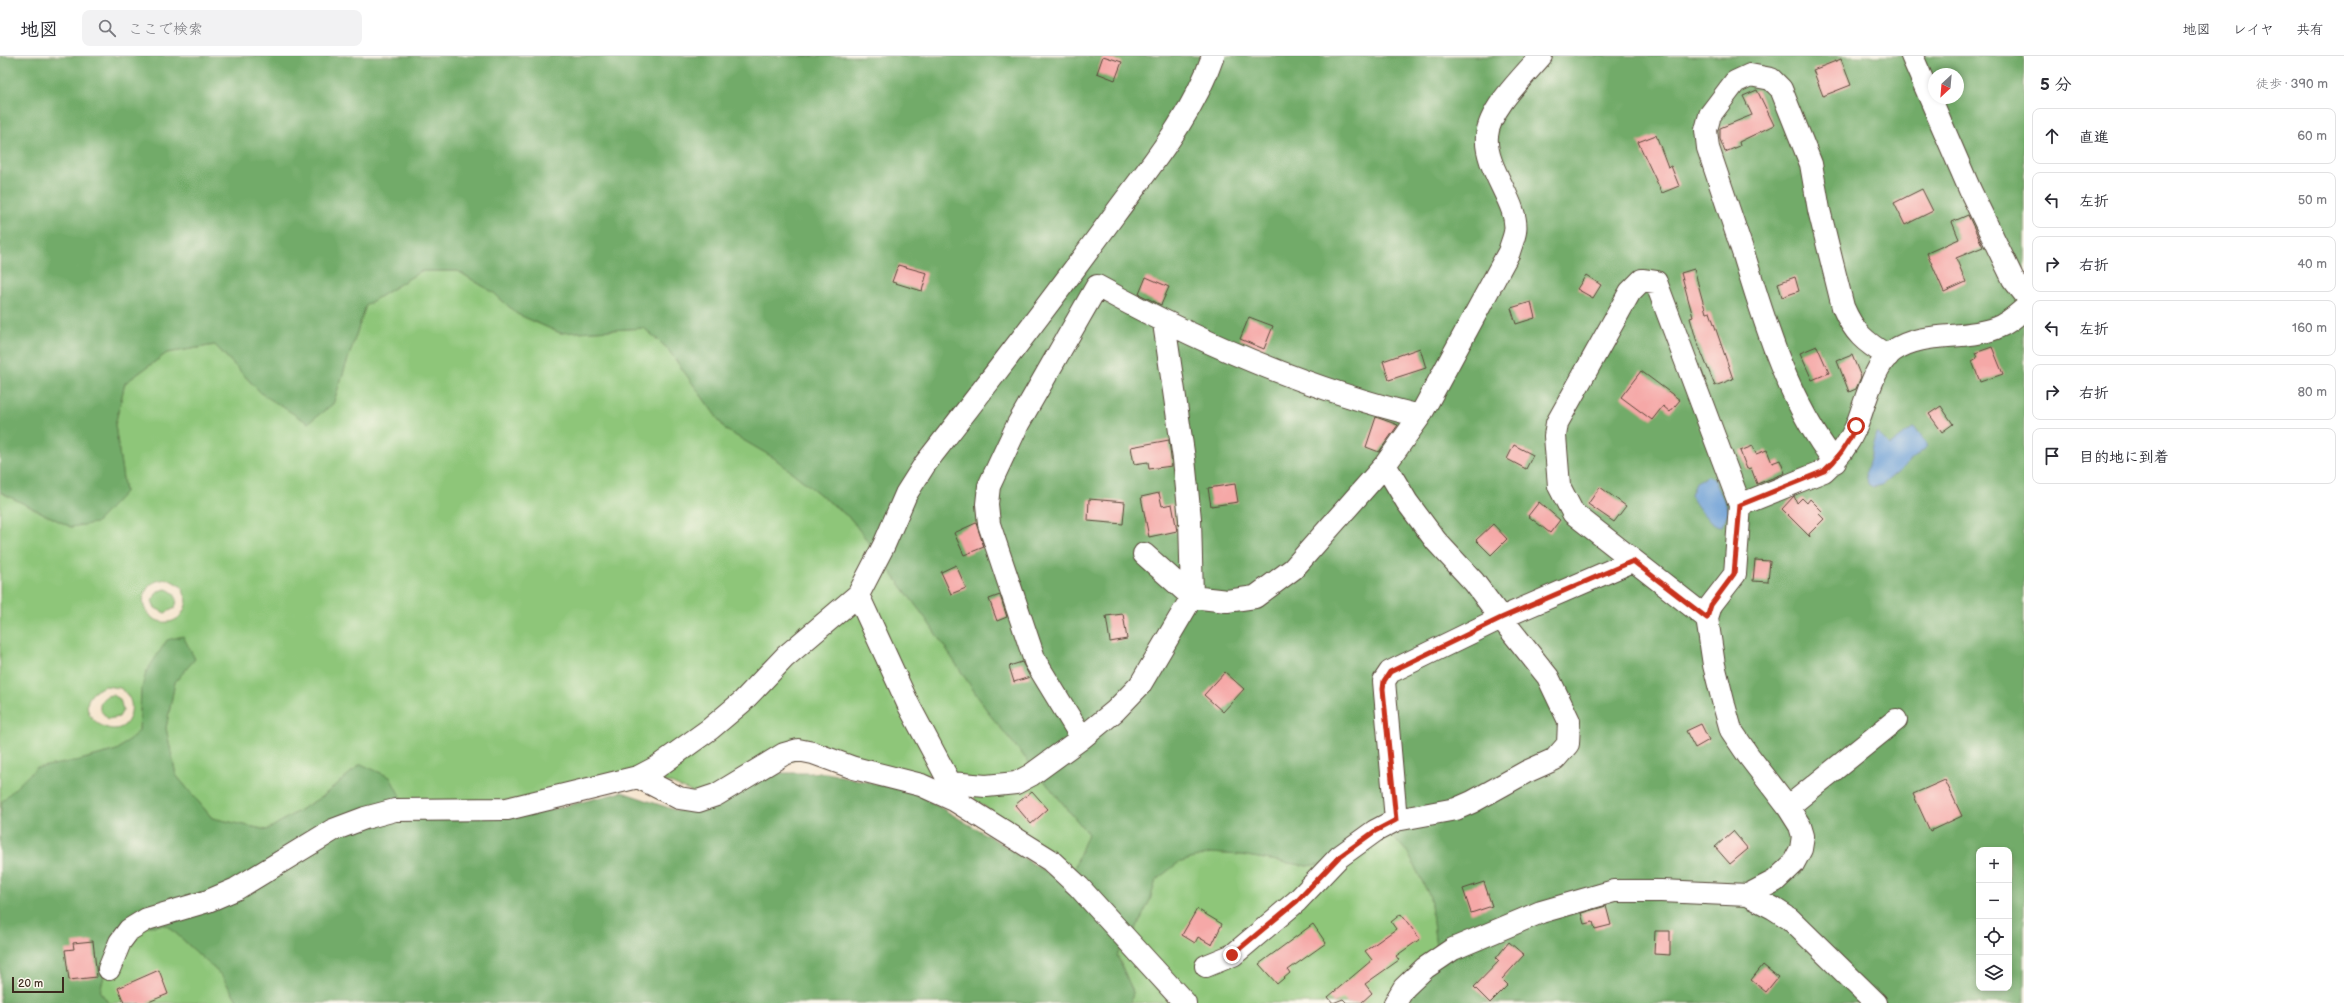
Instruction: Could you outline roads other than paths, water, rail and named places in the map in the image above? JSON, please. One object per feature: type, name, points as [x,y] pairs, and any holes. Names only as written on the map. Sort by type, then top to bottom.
[{"type":"street","points":[[109,969],[120,942],[129,930],[148,919],[208,901],[236,889],[333,830],[365,818],[394,810],[507,809],[638,777],[678,753],[710,729],[742,702],[785,657],[858,595],[884,545],[906,494],[925,464],[1055,297],[1163,148],[1195,98],[1213,56]]},
{"type":"street","points":[[1144,554],[1192,597],[1227,601],[1255,597],[1293,569],[1385,465],[1420,416],[1498,273],[1511,245],[1516,231],[1513,213],[1490,162],[1487,136],[1495,114],[1508,94],[1541,56]]},
{"type":"street","points":[[1912,56],[1970,190],[2012,279],[2024,293]]},
{"type":"street","points":[[1835,462],[1817,438],[1800,408],[1780,363],[1708,148],[1706,130],[1710,115],[1735,82],[1750,75],[1771,79],[1782,89],[1811,164],[1819,210],[1843,307],[1849,321],[1865,342],[1888,356]]},
{"type":"street","points":[[1707,618],[1572,513],[1559,486],[1555,436],[1557,423],[1626,299],[1642,280],[1656,282],[1740,505],[1734,574],[1711,605],[1707,618],[1714,665],[1732,730],[1748,755],[1788,807],[1800,826],[1803,836],[1801,849],[1793,864],[1774,881],[1748,895]]},
{"type":"street","points":[[1082,738],[1035,661],[990,524],[987,504],[989,486],[1018,424],[1097,286],[1164,323],[1262,366],[1369,404],[1420,416]]},
{"type":"street","points":[[1740,505],[1824,471],[1835,462],[1847,446],[1875,377],[1892,351],[1913,340],[1996,328],[2024,309]]},
{"type":"street","points":[[952,792],[986,786],[1016,783],[1031,776],[1082,738],[1115,711],[1140,685],[1192,597],[1190,519],[1184,459],[1164,323]]},
{"type":"street","points":[[1206,966],[1232,955],[1297,901],[1339,857],[1375,831],[1396,820],[1456,809],[1472,802],[1526,772],[1555,758],[1568,744],[1569,721],[1548,677],[1474,582],[1436,541],[1407,502],[1385,465]]},
{"type":"street","points":[[1396,820],[1384,681],[1390,672],[1501,618],[1633,561]]},
{"type":"street","points":[[858,595],[909,706],[952,792]]},
{"type":"street","points":[[1788,807],[1896,720]]},
{"type":"street","points":[[638,777],[680,798],[698,801],[716,795],[784,754],[798,750],[813,753],[854,768],[952,792],[1050,860],[1079,887],[1185,1003]]},
{"type":"street","points":[[1395,1003],[1404,988],[1424,968],[1453,949],[1555,907],[1614,891],[1661,891],[1748,895],[1790,919],[1876,1003]]},
{"type":"water","points":[[1914,427],[1928,446],[1882,485],[1873,487],[1868,484],[1866,473],[1877,433],[1889,446]]},
{"type":"water","points":[[1708,476],[1714,479],[1729,511],[1722,526],[1718,526],[1709,520],[1700,510],[1691,495],[1696,482]]}]
